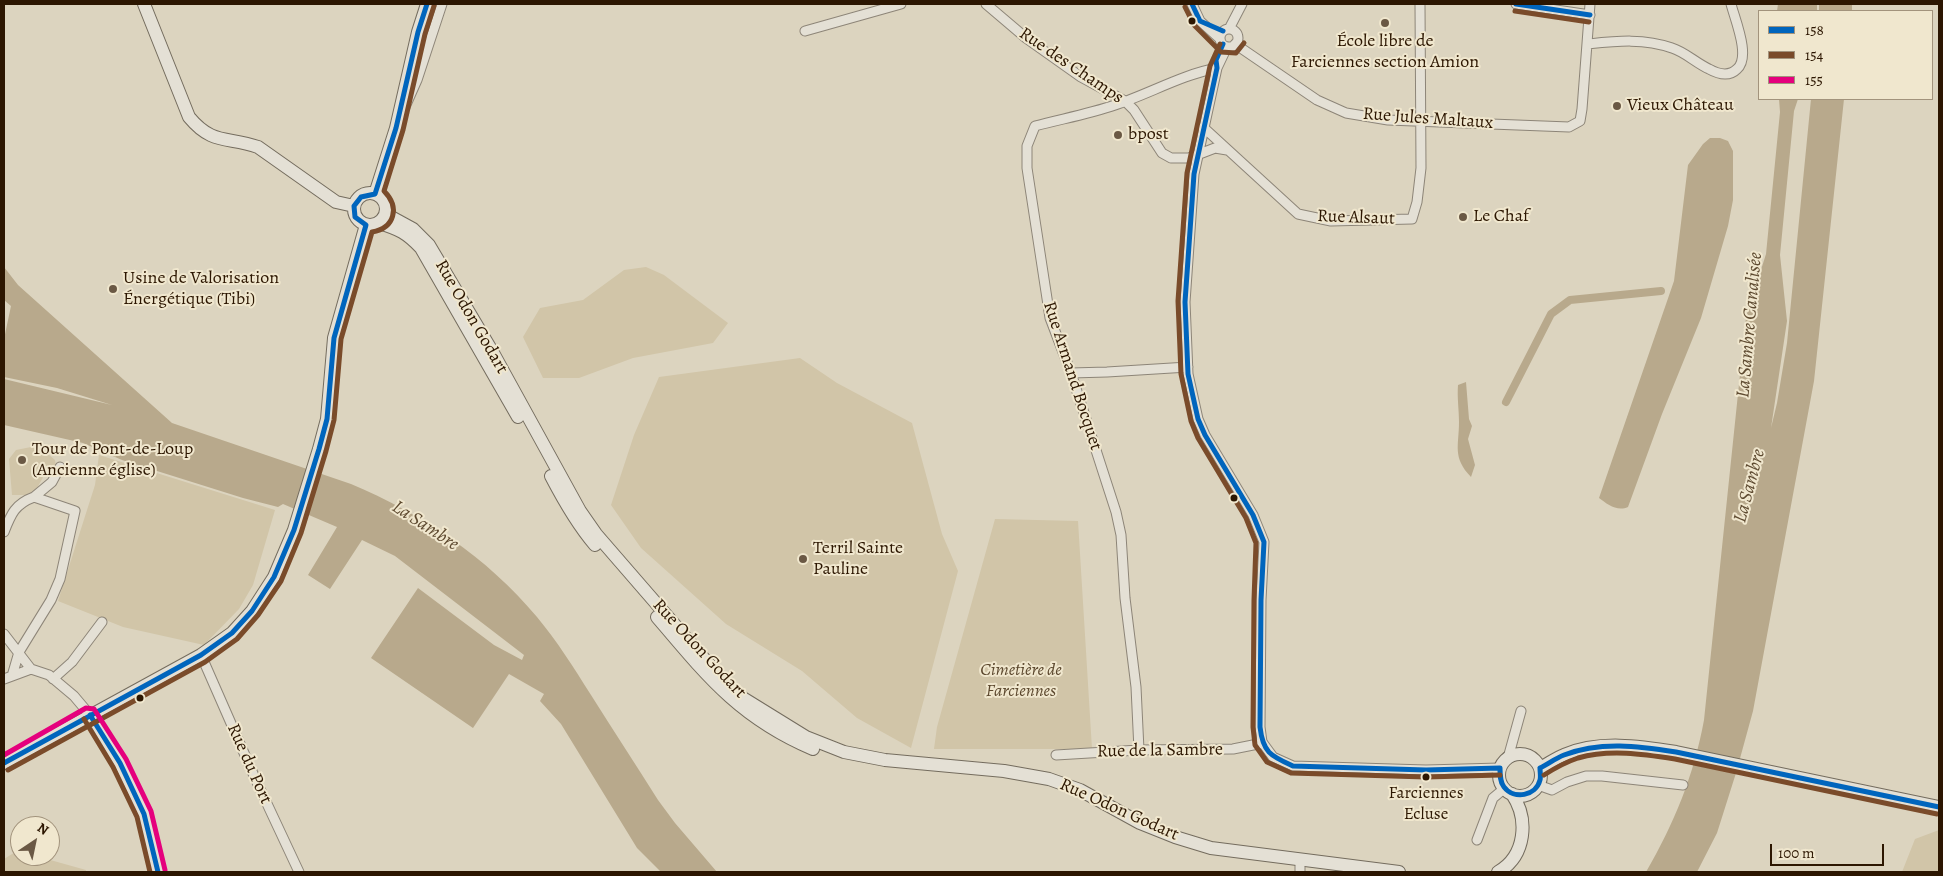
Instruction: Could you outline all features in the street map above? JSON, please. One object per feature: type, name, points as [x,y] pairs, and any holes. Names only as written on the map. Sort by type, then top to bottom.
[{"type":"main road","points":[[144,4],[190,117],[199,129],[209,136],[221,140],[247,143],[258,147],[336,202],[354,206]]},
{"type":"main road","points":[[375,194],[396,128],[418,32],[427,4]]},
{"type":"main road","points":[[375,194],[384,200],[387,209],[383,220],[372,224],[358,220],[355,216],[354,206],[359,198],[363,195],[375,194]]},
{"type":"main road","name":"Rue Odon Godart","points":[[387,209],[391,217],[413,229],[429,244],[492,351],[580,511],[596,534],[738,695],[806,737],[844,752],[885,760],[1004,771],[1049,779],[1080,790],[1140,823],[1175,838],[1211,848],[1300,866],[1399,872]]},
{"type":"main road","points":[[4,762],[201,655],[232,633],[252,611],[274,577],[294,530],[316,462],[327,419],[334,338],[372,224]]},
{"type":"main road","name":"Rue Odon Godart","points":[[372,224],[397,228],[410,236],[421,248],[581,528],[710,679],[730,699],[758,720],[787,738],[819,752],[850,762],[1004,778],[1047,786],[1076,797],[1140,831],[1168,843],[1209,854],[1339,872]]},
{"type":"main road","points":[[90,715],[97,723],[120,763],[144,814],[158,872]]},
{"type":"main road","points":[[1540,768],[1563,755],[1578,750],[1596,747],[1634,747],[1676,752],[1939,807]]},
{"type":"main road","points":[[1498,872],[1505,868],[1518,851],[1523,832],[1518,803],[1500,780],[1500,768],[1508,758],[1514,755],[1527,755],[1537,762],[1541,774],[1534,789],[1528,811],[1531,828],[1529,842],[1520,862],[1510,872]]},
{"type":"main road","points":[[1508,791],[1522,796],[1534,789]]},
{"type":"street","points":[[396,128],[417,80],[442,4]]},
{"type":"street","points":[[805,31],[901,4]]},
{"type":"street","name":"Rue des Champs","points":[[986,4],[1026,38],[1082,77],[1126,101],[1162,152],[1171,158],[1182,159],[1197,156]]},
{"type":"street","name":"Rue Jules Maltaux","points":[[1192,4],[1200,21],[1207,29],[1226,39],[1317,100],[1346,113],[1388,120],[1569,127],[1580,121],[1588,44]]},
{"type":"street","points":[[1242,4],[1226,39],[1217,68],[1197,156],[1194,174],[1185,302],[1188,367],[1198,419],[1205,435],[1253,514],[1264,542],[1260,600],[1260,727],[1263,743],[1273,756],[1293,766],[1426,770],[1500,768]]},
{"type":"street","name":"Rue Alsaut","points":[[1203,127],[1298,214],[1331,221],[1412,219],[1417,202],[1421,168],[1419,120],[1420,4]]},
{"type":"street","points":[[1516,4],[1590,15]]},
{"type":"street","points":[[1590,4],[1588,44],[1645,40],[1674,48],[1716,72],[1724,74],[1733,73],[1741,66],[1744,58],[1731,4]]},
{"type":"street","name":"Rue Armand Bocquet","points":[[1140,750],[1136,687],[1125,598],[1121,535],[1116,512],[1071,373],[1050,318],[1032,207],[1027,146],[1036,126],[1114,106],[1203,70],[1217,68]]},
{"type":"street","points":[[1197,156],[1204,151],[1215,148],[1228,150]]},
{"type":"street","points":[[1071,373],[1188,367]]},
{"type":"street","points":[[5,527],[14,511],[22,502],[34,497],[52,482],[60,467]]},
{"type":"street","points":[[8,678],[19,652],[51,600],[60,579],[75,511],[34,497]]},
{"type":"street","points":[[53,679],[72,662],[102,622]]},
{"type":"street","points":[[4,634],[31,669],[49,675],[74,696],[90,715]]},
{"type":"street","name":"Rue du Port","points":[[201,655],[299,872]]},
{"type":"street","points":[[8,678],[31,669]]},
{"type":"street","points":[[1508,758],[1521,711]]},
{"type":"street","name":"Rue de la Sambre","points":[[1056,755],[1140,750],[1233,749],[1263,743]]},
{"type":"street","points":[[1534,789],[1552,790],[1567,782],[1586,776],[1683,785]]},
{"type":"street","points":[[1478,840],[1493,798],[1508,791]]},
{"type":"green space","points":[[646,267],[664,275],[728,323],[713,343],[633,358],[579,378],[543,378],[523,337],[540,308],[583,300],[624,270]]},
{"type":"green space","name":"Terril Sainte Pauline","points":[[800,358],[837,383],[912,423],[942,534],[958,571],[911,748],[857,718],[802,671],[726,624],[641,548],[611,505],[634,435],[659,377]]},
{"type":"green space","points":[[31,447],[43,450],[55,460],[56,467],[52,473],[45,474],[33,495],[12,495],[9,459],[16,450]]},
{"type":"green space","points":[[99,455],[275,510],[253,585],[239,609],[204,645],[123,627],[58,601],[95,485]]},
{"type":"green space","name":"Cimetière de Farciennes","points":[[995,519],[1078,521],[1092,749],[934,749],[937,727]]},
{"type":"green space","points":[[1939,830],[1939,872],[1902,872],[1915,839]]},
{"type":"green space","points":[[10,855],[10,866],[60,866],[60,863],[86,870],[86,872],[4,872],[4,859]]},
{"type":"water","points":[[1778,4],[1817,4],[1817,10],[1777,10]]},
{"type":"water","points":[[1819,4],[1852,4],[1852,10],[1819,10]]},
{"type":"water","points":[[1779,100],[1798,100],[1794,111],[1780,255],[1787,321],[1771,428],[1787,343],[1811,100],[1844,100],[1814,381],[1753,711],[1717,833],[1697,872],[1646,872],[1682,799],[1695,760],[1704,720],[1746,317],[1766,254],[1780,112]]},
{"type":"water","points":[[1710,138],[1720,138],[1728,141],[1733,151],[1733,200],[1728,226],[1701,318],[1662,414],[1628,507],[1620,509],[1609,505],[1599,498],[1674,281],[1688,165],[1703,144]]},
{"type":"water","name":"La Sambre","points":[[4,267],[18,285],[172,423],[351,484],[428,523],[475,556],[518,595],[544,626],[572,665],[658,800],[717,872],[661,872],[637,848],[561,724],[540,701],[544,694],[509,674],[473,728],[371,658],[418,588],[494,645],[522,660],[524,655],[395,556],[362,540],[330,589],[308,575],[337,527],[283,504],[278,507],[243,498],[122,460],[83,443],[4,425],[4,379],[112,405],[57,388],[4,377],[4,339],[11,306],[4,300]]},
{"type":"water","points":[[1466,382],[1469,419],[1472,426],[1468,439],[1475,465],[1471,477],[1461,463],[1458,451],[1458,385]]},
{"type":"waterway","points":[[1506,402],[1551,314],[1570,300],[1661,291]]},
{"type":"transit line","name":"158","points":[[4,763],[201,655],[232,633],[252,611],[274,577],[294,530],[327,419],[334,338],[366,225],[355,217],[354,206],[361,197],[375,194],[396,128],[418,32],[427,4]]},
{"type":"transit line","name":"158","points":[[1192,4],[1200,21],[1223,31]]},
{"type":"transit line","name":"158","points":[[1516,4],[1590,15]]},
{"type":"transit line","name":"154","points":[[8,770],[205,662],[237,639],[258,615],[281,581],[301,533],[326,451],[334,420],[341,339],[372,232],[386,226],[393,216],[392,204],[384,191],[403,130],[425,34],[434,6]]},
{"type":"transit line","name":"154","points":[[1185,7],[1194,25],[1221,52],[1236,53],[1244,43]]},
{"type":"transit line","name":"154","points":[[1515,11],[1589,22]]},
{"type":"transit line","name":"154","points":[[1220,44],[1210,66],[1187,173],[1178,301],[1181,374],[1191,421],[1198,438],[1246,518],[1256,543],[1253,727],[1255,745],[1267,762],[1291,773],[1426,777],[1500,775]]},
{"type":"transit line","name":"158","points":[[1223,44],[1216,60],[1217,68],[1194,174],[1185,302],[1188,374],[1198,419],[1205,435],[1253,515],[1264,542],[1261,600],[1260,727],[1263,743],[1274,756],[1293,766],[1426,770],[1500,768]]},
{"type":"transit line","name":"155","points":[[4,755],[86,708],[94,709],[126,759],[151,811],[165,870]]},
{"type":"transit line","name":"158","points":[[90,715],[120,763],[144,814],[158,872]]},
{"type":"transit line","name":"154","points":[[84,719],[113,767],[137,817],[150,872]]},
{"type":"transit line","name":"158","points":[[1540,768],[1564,755],[1591,748],[1606,746],[1648,748],[1676,752],[1939,807]]},
{"type":"transit line","name":"154","points":[[1544,775],[1569,761],[1590,755],[1638,754],[1675,759],[1937,814]]},
{"type":"transit line","name":"158","points":[[1500,768],[1501,781],[1504,787],[1513,794],[1519,795],[1529,793],[1538,785],[1540,768]]},
{"type":"place","name":"École libre de Farciennes section Amion","points":[[1385,23]]},
{"type":"place","name":"Vieux Château","points":[[1617,106]]},
{"type":"place","name":"bpost","points":[[1118,135]]},
{"type":"place","name":"Le Chaf","points":[[1463,217]]},
{"type":"place","name":"Usine de Valorisation Énergétique (Tibi)","points":[[113,289]]},
{"type":"place","name":"Tour de Pont-de-Loup (Ancienne église)","points":[[22,460]]},
{"type":"place","name":"Terril Sainte Pauline","points":[[803,559]]},
{"type":"place","name":"Farciennes Ecluse","points":[[1426,777]]},
{"type":"water label","name":"La Sambre Canalisée","points":[[1750,325]]}]
